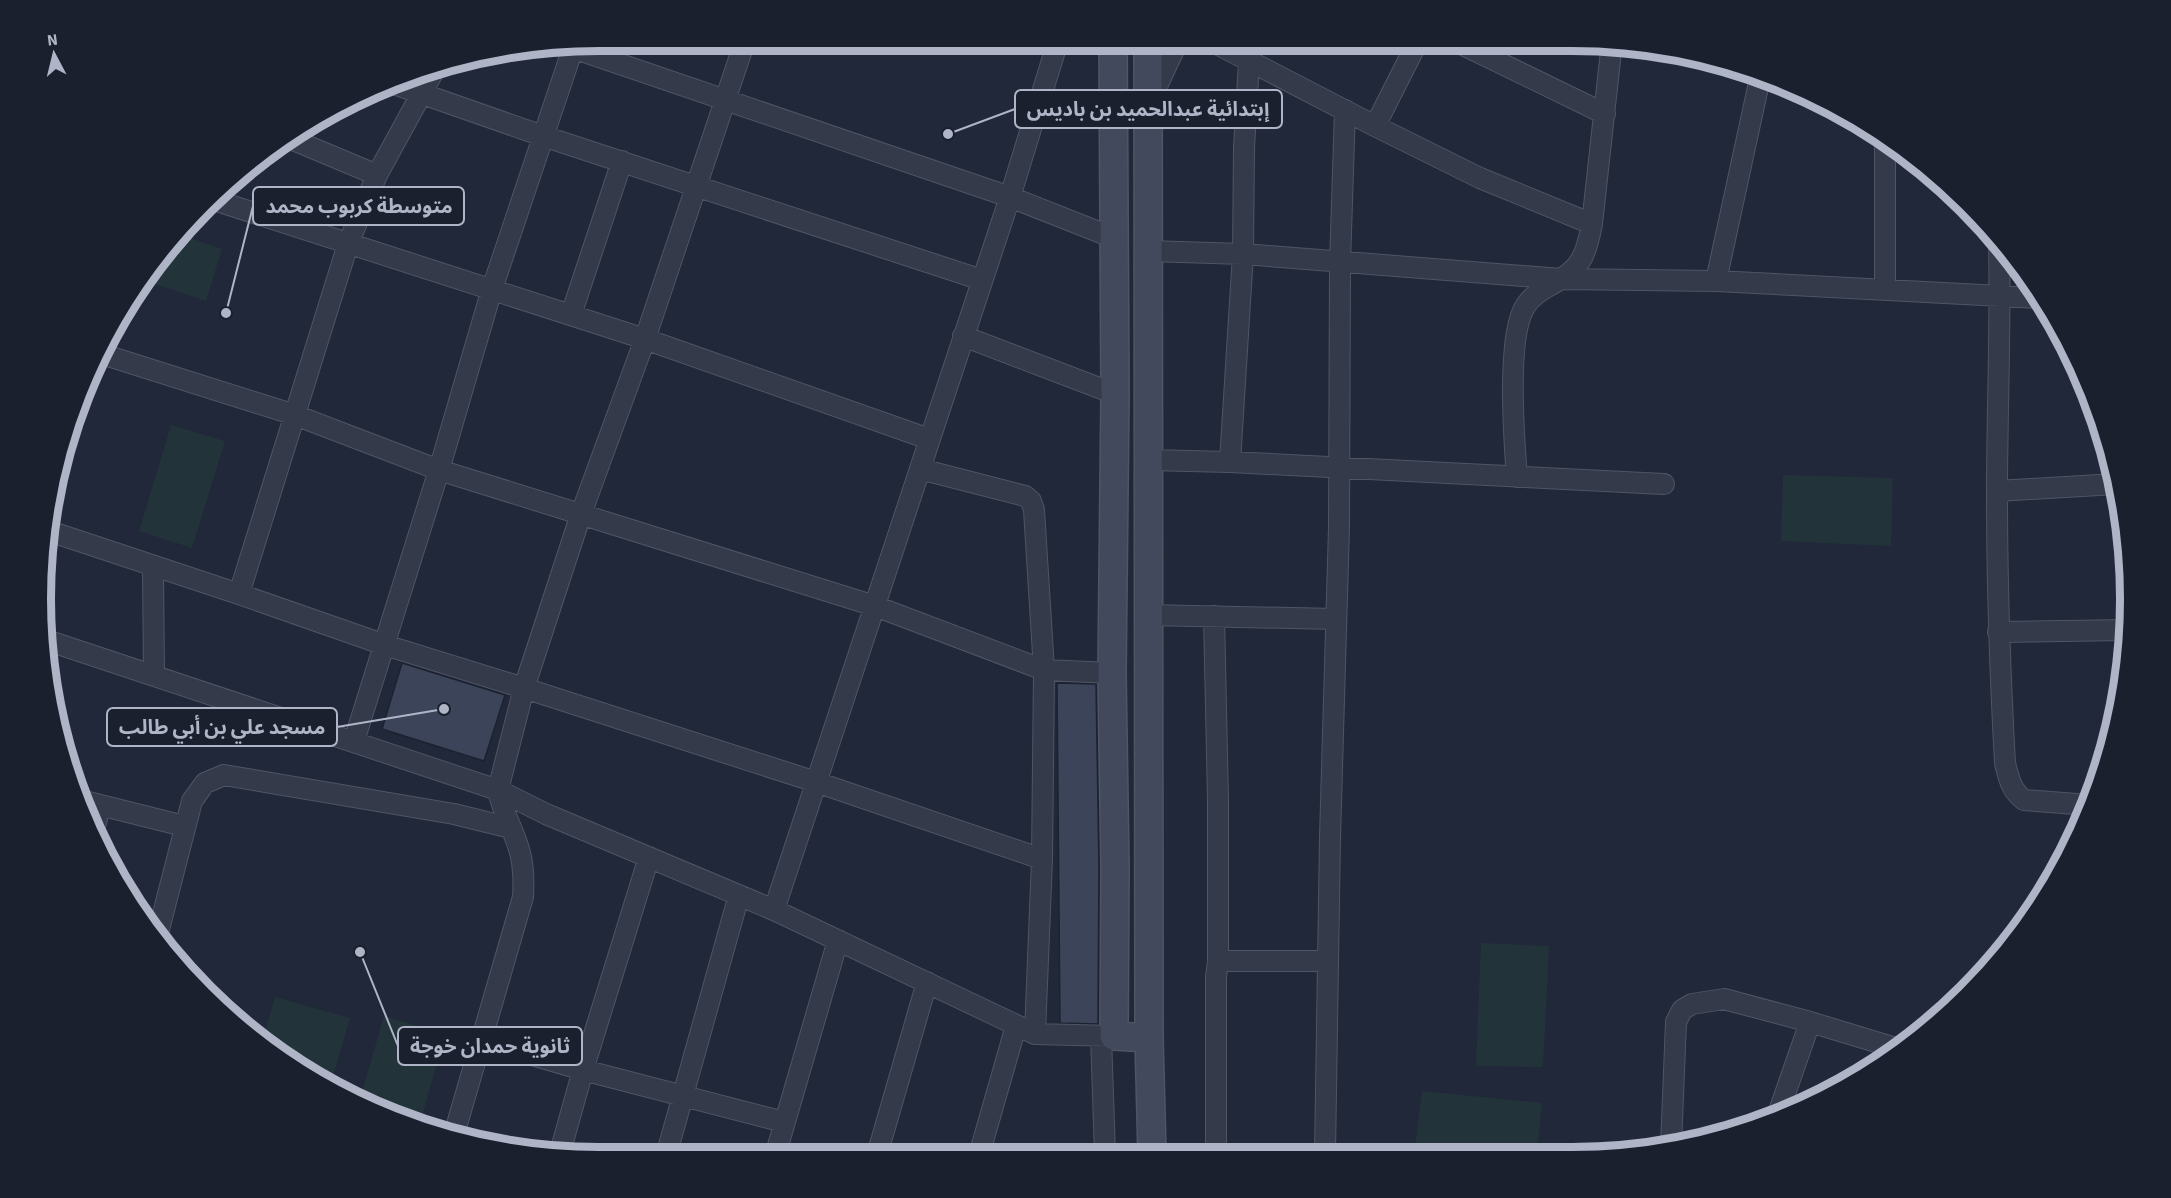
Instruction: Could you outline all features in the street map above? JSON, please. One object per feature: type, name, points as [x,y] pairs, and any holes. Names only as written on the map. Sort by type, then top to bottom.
[{"type":"main road","points":[[1113,51],[1115,394],[1112,673],[1115,867],[1108,1036],[1149,1038]]},
{"type":"main road","points":[[1148,51],[1149,1038],[1152,1147]]},
{"type":"street","points":[[586,51],[1010,197],[1114,238]]},
{"type":"street","points":[[456,1128],[523,897],[524,872],[519,848],[500,801],[498,790],[524,688],[581,514],[645,339],[741,51]]},
{"type":"street","points":[[774,910],[928,439],[1010,197],[1055,51]]},
{"type":"street","points":[[1149,103],[1173,51]]},
{"type":"street","points":[[1230,51],[1479,178],[1592,224]]},
{"type":"street","points":[[1375,126],[1413,51]]},
{"type":"street","points":[[1474,51],[1605,114]]},
{"type":"street","points":[[354,741],[439,470],[492,289],[569,52]]},
{"type":"street","points":[[1517,477],[1514,431],[1517,331],[1524,308],[1531,297],[1562,279],[1578,266],[1586,253],[1592,224],[1611,52]]},
{"type":"street","points":[[1230,462],[1243,254],[1244,148],[1249,61]]},
{"type":"street","points":[[238,594],[348,244],[377,175],[430,78]]},
{"type":"street","points":[[1716,281],[1759,84]]},
{"type":"street","points":[[404,87],[543,136],[982,280]]},
{"type":"street","points":[[1325,1147],[1340,468],[1340,263],[1345,110]]},
{"type":"street","points":[[297,142],[377,175]]},
{"type":"street","points":[[1885,149],[1885,290]]},
{"type":"street","points":[[571,315],[622,161]]},
{"type":"street","points":[[222,203],[645,339],[928,439]]},
{"type":"street","points":[[1149,251],[1243,254],[1562,279],[1716,281],[2030,298]]},
{"type":"street","points":[[2000,256],[1998,632],[2005,764],[2009,783],[2015,793],[2024,800],[2080,804]]},
{"type":"street","points":[[963,336],[1115,394]]},
{"type":"street","points":[[108,356],[295,415],[439,470],[875,606],[1044,670],[1112,673]]},
{"type":"street","points":[[1148,460],[1230,462],[1664,484]]},
{"type":"street","points":[[920,469],[1014,492],[1031,501],[1034,510],[1044,670],[1042,859],[1035,1034]]},
{"type":"street","points":[[1997,491],[2107,485]]},
{"type":"street","points":[[55,533],[385,645],[816,782],[1042,859]]},
{"type":"street","points":[[153,566],[154,676]]},
{"type":"street","points":[[1148,615],[1336,619]]},
{"type":"street","points":[[1214,616],[1218,800],[1216,1147]]},
{"type":"street","points":[[1998,632],[2119,630]]},
{"type":"street","points":[[53,642],[498,790],[546,814],[774,910],[1035,1034],[1108,1036],[1105,1147]]},
{"type":"street","points":[[159,925],[192,801],[205,783],[224,775],[454,814],[511,828]]},
{"type":"street","points":[[91,803],[184,826]]},
{"type":"street","points":[[97,818],[100,806]]},
{"type":"street","points":[[562,1146],[649,857]]},
{"type":"street","points":[[669,1147],[740,895]]},
{"type":"street","points":[[777,1147],[838,940]]},
{"type":"street","points":[[1218,961],[1328,961]]},
{"type":"street","points":[[879,1147],[927,982]]},
{"type":"street","points":[[1671,1137],[1676,1023],[1682,1010],[1692,1004],[1724,999],[1889,1046]]},
{"type":"street","points":[[1781,1105],[1810,1022]]},
{"type":"street","points":[[981,1147],[1016,1026]]},
{"type":"street","points":[[481,1040],[583,1070],[784,1122]]},
{"type":"shaded area","points":[[188,237],[222,249],[206,301],[152,283]]},
{"type":"shaded area","points":[[171,425],[225,441],[192,548],[139,531]]},
{"type":"shaded area","points":[[1783,475],[1893,478],[1891,546],[1781,541]]},
{"type":"shaded area","points":[[1481,943],[1549,946],[1543,1067],[1476,1066]]},
{"type":"shaded area","points":[[275,997],[350,1018],[333,1078],[265,1034]]},
{"type":"shaded area","points":[[384,1016],[445,1034],[422,1118],[362,1092]]},
{"type":"shaded area","points":[[1422,1091],[1542,1103],[1538,1147],[1415,1147]]},
{"type":"building","points":[[402,663],[505,695],[484,761],[382,729]]},
{"type":"building","points":[[1057,683],[1096,684],[1099,867],[1098,1024],[1060,1023]]},
{"type":"place","name":"إبتدائية عبدالحميد بن باديس","points":[[948,134]]},
{"type":"place","name":"متوسطة كربوب محمد","points":[[226,313]]},
{"type":"place","name":"مسجد علي بن أبي طالب","points":[[444,709]]},
{"type":"place","name":"ثانوية حمدان خوجة","points":[[360,952]]}]
